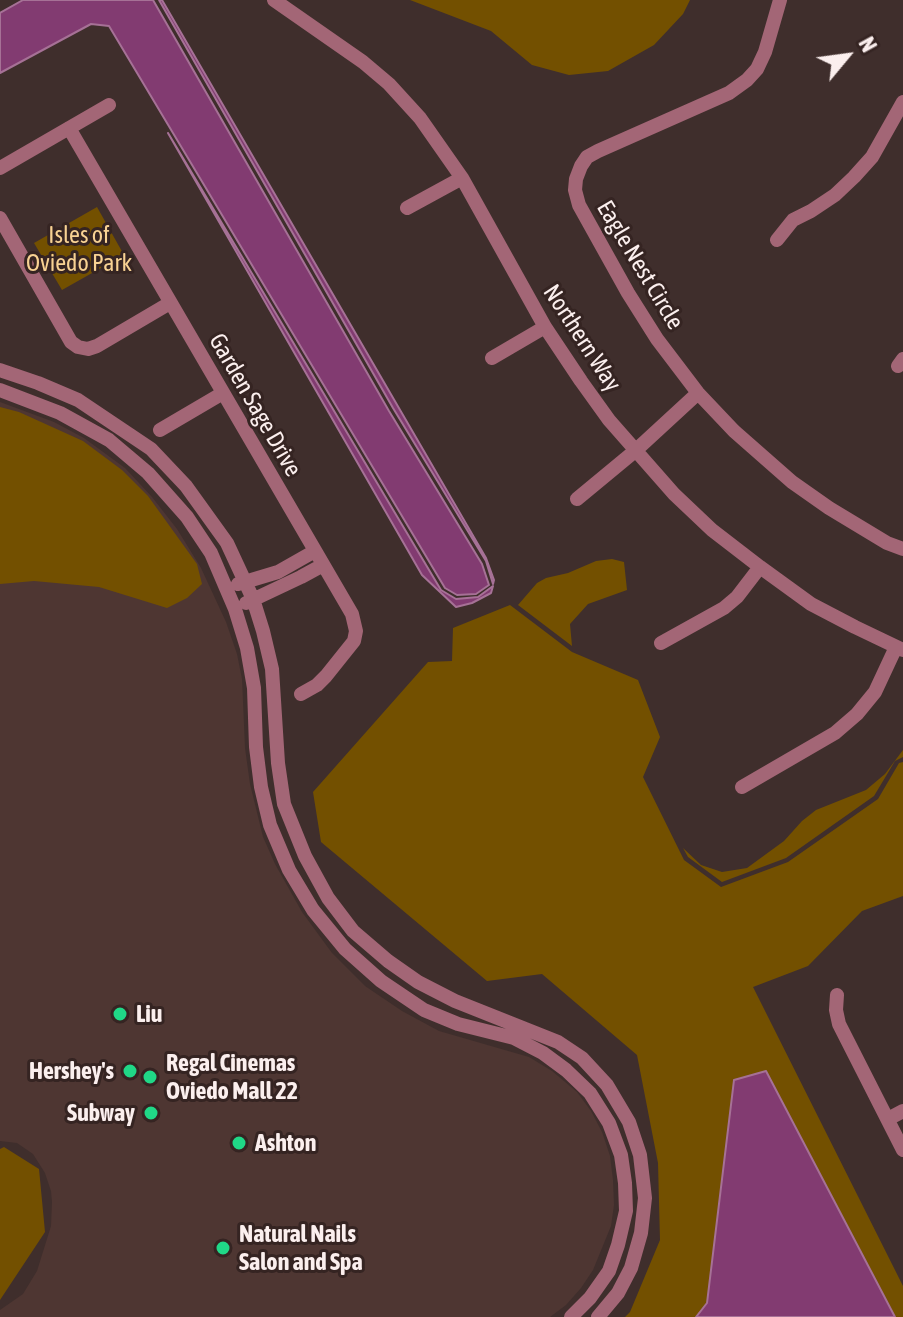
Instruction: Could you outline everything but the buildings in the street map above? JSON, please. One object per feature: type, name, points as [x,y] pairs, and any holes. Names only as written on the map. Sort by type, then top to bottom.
[{"type":"street","name":"Northern Way","points":[[274,0],[363,62],[389,84],[420,118],[462,178],[545,327],[609,420],[674,494],[712,530],[811,604],[899,648]]},
{"type":"street","name":"Eagle Nest Circle","points":[[780,0],[765,52],[757,69],[747,80],[729,93],[587,157],[576,179],[575,190],[579,205],[628,293],[657,339],[698,393],[734,431],[792,482],[829,508],[887,543],[903,549]]},
{"type":"street","points":[[777,240],[793,220],[835,195],[854,177],[872,157],[903,102]]},
{"type":"street","points":[[0,168],[109,105]]},
{"type":"street","name":"Garden Sage Drive","points":[[69,128],[352,614],[356,631],[354,641],[326,676],[301,694]]},
{"type":"street","points":[[407,208],[462,178]]},
{"type":"street","points":[[0,218],[71,342],[78,347],[88,349],[97,346],[170,303]]},
{"type":"street","points":[[492,358],[545,327]]},
{"type":"street","points":[[0,370],[78,400],[151,449],[186,486],[227,543],[253,599],[272,669],[284,804],[305,856],[328,898],[353,931],[418,982],[455,1001],[558,1042],[582,1058],[607,1085],[629,1122],[640,1155],[645,1198],[641,1233],[631,1268],[618,1293],[598,1317]]},
{"type":"street","points":[[0,390],[60,413],[109,440],[138,465],[187,517],[211,553],[235,609],[247,648],[254,688],[261,787],[270,825],[289,870],[313,910],[345,949],[381,981],[424,1010],[458,1024],[514,1038],[543,1053],[590,1093],[609,1123],[621,1155],[626,1211],[609,1271],[590,1298],[571,1317]]},
{"type":"street","points":[[160,430],[223,393]]},
{"type":"street","points":[[577,499],[698,393]]},
{"type":"street","points":[[235,609],[281,578],[319,558]]},
{"type":"street","points":[[661,643],[724,608],[737,597],[760,567]]},
{"type":"street","points":[[226,588],[281,578]]},
{"type":"street","points":[[742,787],[835,733],[857,714],[875,692],[899,648]]},
{"type":"street","points":[[837,995],[839,1024],[903,1150]]},
{"type":"street","points":[[888,1119],[903,1111]]},
{"type":"shaded area","points":[[23,0],[153,0],[389,411],[482,564],[489,585],[476,594],[457,595],[445,588],[109,26],[91,24],[0,73],[0,13]]},
{"type":"shaded area","points":[[159,0],[162,0],[486,558],[493,584],[486,561],[393,408]]},
{"type":"shaded area","points":[[168,133],[441,590],[456,599],[478,597],[493,586],[491,593],[456,607],[422,575]]},
{"type":"shaded area","points":[[0,402],[54,422],[84,438],[125,468],[177,529],[201,568],[237,654],[242,679],[250,784],[263,837],[302,912],[332,953],[365,986],[439,1031],[529,1057],[552,1071],[577,1092],[591,1111],[610,1156],[614,1205],[611,1226],[593,1270],[581,1288],[550,1317],[0,1317],[0,1310],[23,1294],[37,1271],[51,1226],[52,1202],[45,1173],[33,1154],[17,1143],[0,1141]]},
{"type":"shaded area","points":[[766,1071],[895,1317],[696,1317],[707,1303],[734,1080]]},
{"type":"green space","points":[[410,0],[690,0],[683,14],[654,45],[608,71],[569,75],[532,65],[491,31]]},
{"type":"green space","name":"Isles of Oviedo Park","points":[[97,207],[124,255],[62,290],[34,243]]},
{"type":"green space","points":[[0,407],[19,412],[83,441],[122,470],[148,496],[197,564],[202,584],[187,598],[167,608],[99,587],[34,581],[0,584]]},
{"type":"green space","points":[[612,559],[624,562],[627,590],[588,604],[570,624],[572,646],[518,605],[537,583],[546,578],[596,561]]},
{"type":"green space","points":[[510,605],[572,652],[638,680],[660,737],[643,777],[684,860],[721,887],[788,862],[878,799],[899,763],[903,762],[903,896],[862,911],[808,966],[753,987],[903,1286],[903,1317],[625,1317],[630,1312],[660,1240],[658,1163],[637,1055],[542,974],[487,981],[321,842],[313,792],[428,662],[452,661],[453,628]]},
{"type":"green space","points":[[903,750],[903,757],[895,761],[874,796],[786,858],[722,882],[688,857],[683,848],[701,865],[722,872],[747,868],[784,841],[816,810],[866,790],[885,774]]},
{"type":"green space","points":[[4,1147],[39,1169],[45,1232],[0,1300],[0,1149]]},
{"type":"place","name":"Liu","points":[[120,1014]]},
{"type":"place","name":"Hershey's","points":[[130,1071]]},
{"type":"place","name":"Regal Cinemas Oviedo Mall 22","points":[[150,1077]]},
{"type":"place","name":"Subway","points":[[151,1113]]},
{"type":"place","name":"Ashton","points":[[239,1143]]},
{"type":"place","name":"Natural Nails Salon and Spa","points":[[223,1248]]}]
